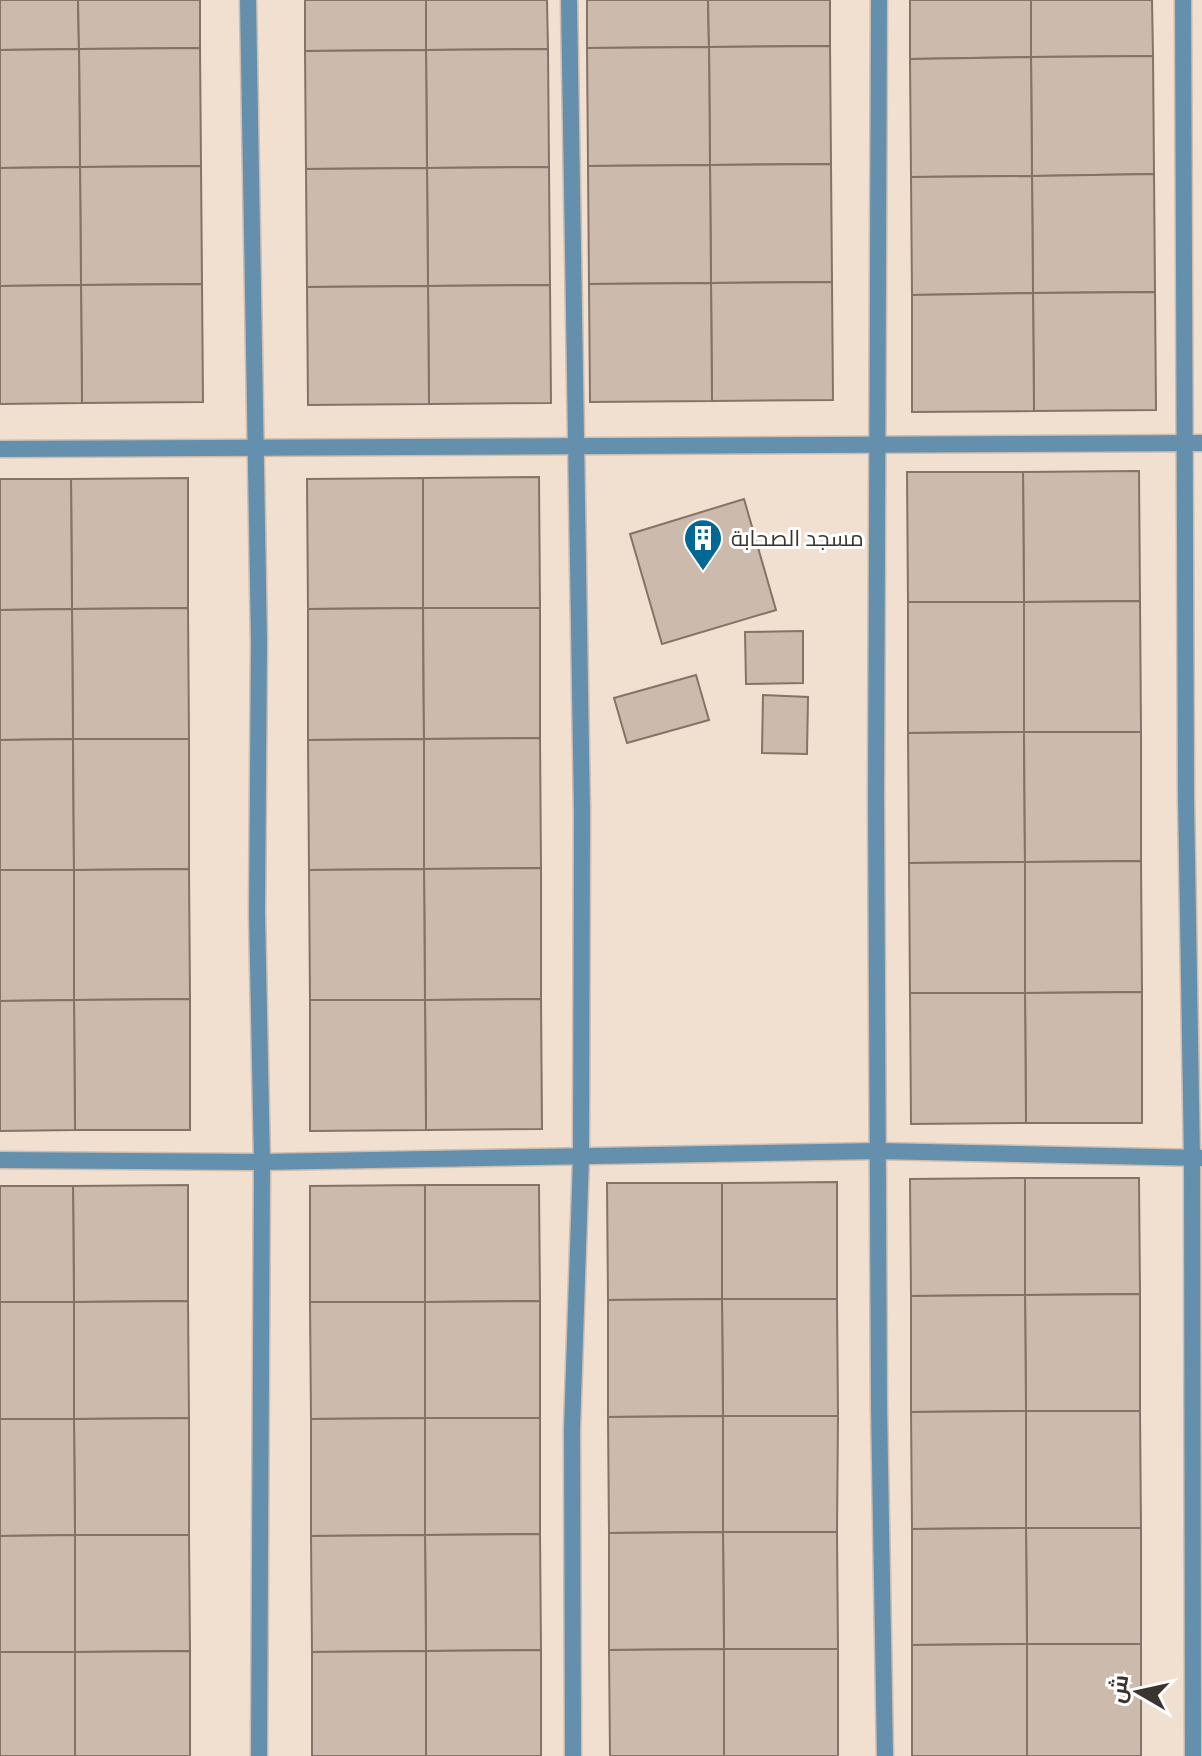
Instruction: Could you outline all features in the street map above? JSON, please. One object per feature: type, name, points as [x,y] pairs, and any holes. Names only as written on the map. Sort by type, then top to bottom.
[{"type":"street","points":[[248,0],[257,447],[257,913],[262,1162],[259,1756]]},
{"type":"street","points":[[569,0],[582,813],[581,1158],[572,1429],[573,1756]]},
{"type":"street","points":[[879,0],[878,1151],[885,1756]]},
{"type":"street","points":[[1183,0],[1184,443],[1197,1158],[1193,1756]]},
{"type":"street","points":[[0,449],[1202,443]]},
{"type":"street","points":[[0,1160],[262,1162],[878,1151],[1197,1158]]},
{"type":"building","points":[[0,0],[78,0],[79,49],[0,50]]},
{"type":"building","points":[[78,0],[200,0],[200,48],[79,49]]},
{"type":"building","points":[[305,0],[426,0],[426,50],[305,51]]},
{"type":"building","points":[[426,0],[547,0],[548,49],[426,50]]},
{"type":"building","points":[[587,0],[708,0],[709,47],[587,48]]},
{"type":"building","points":[[708,0],[830,0],[830,46],[709,47]]},
{"type":"building","points":[[910,0],[1031,0],[1031,57],[910,59]]},
{"type":"building","points":[[1031,0],[1152,0],[1153,56],[1031,57]]},
{"type":"building","points":[[830,46],[831,164],[710,165],[709,47]]},
{"type":"building","points":[[709,47],[710,165],[588,166],[587,48]]},
{"type":"building","points":[[200,48],[201,166],[80,167],[79,49]]},
{"type":"building","points":[[79,49],[80,167],[0,168],[0,50]]},
{"type":"building","points":[[548,49],[549,167],[427,168],[426,50]]},
{"type":"building","points":[[426,50],[427,168],[306,169],[305,51]]},
{"type":"building","points":[[1153,56],[1154,174],[1032,176],[1031,57]]},
{"type":"building","points":[[1031,57],[1032,176],[911,177],[910,59]]},
{"type":"building","points":[[831,164],[832,282],[711,283],[710,165]]},
{"type":"building","points":[[710,165],[711,283],[589,284],[588,166]]},
{"type":"building","points":[[201,166],[202,284],[81,285],[80,167]]},
{"type":"building","points":[[80,167],[81,285],[0,286],[0,168]]},
{"type":"building","points":[[549,167],[550,285],[428,286],[427,168]]},
{"type":"building","points":[[427,168],[428,286],[307,287],[306,169]]},
{"type":"building","points":[[1154,174],[1155,292],[1033,293],[1032,176]]},
{"type":"building","points":[[1032,176],[1033,293],[912,295],[911,177]]},
{"type":"building","points":[[832,282],[833,400],[712,401],[711,283]]},
{"type":"building","points":[[711,283],[712,401],[590,402],[589,284]]},
{"type":"building","points":[[202,284],[203,402],[82,403],[81,285]]},
{"type":"building","points":[[81,285],[82,403],[0,404],[0,286]]},
{"type":"building","points":[[550,285],[551,403],[429,404],[428,286]]},
{"type":"building","points":[[428,286],[429,404],[308,405],[307,287]]},
{"type":"building","points":[[1155,292],[1156,410],[1034,411],[1033,293]]},
{"type":"building","points":[[1033,293],[1034,411],[912,412],[912,295]]},
{"type":"building","points":[[1139,471],[1140,601],[1024,602],[1023,472]]},
{"type":"building","points":[[907,472],[1023,472],[1024,602],[908,602]]},
{"type":"building","points":[[539,477],[540,608],[423,608],[423,478]]},
{"type":"building","points":[[188,478],[188,608],[72,609],[71,479]]},
{"type":"building","points":[[423,478],[423,608],[308,609],[307,479]]},
{"type":"building","points":[[0,479],[71,479],[72,609],[0,610]]},
{"type":"building","name":"مسجد الصحابة","points":[[744,499],[776,610],[662,644],[630,534]]},
{"type":"building","points":[[1140,601],[1141,732],[1024,732],[1024,602]]},
{"type":"building","points":[[908,602],[1024,602],[1024,732],[908,733]]},
{"type":"building","points":[[188,608],[189,739],[73,739],[72,609]]},
{"type":"building","points":[[423,608],[424,739],[308,740],[308,609]]},
{"type":"building","points":[[423,608],[540,608],[540,738],[424,739]]},
{"type":"building","points":[[72,609],[73,739],[0,740],[0,610]]},
{"type":"building","points":[[803,631],[803,683],[746,684],[745,632]]},
{"type":"building","points":[[696,675],[709,720],[627,743],[614,698]]},
{"type":"building","points":[[763,695],[808,697],[807,754],[762,753]]},
{"type":"building","points":[[1024,732],[1025,862],[909,863],[908,733]]},
{"type":"building","points":[[1024,732],[1141,732],[1141,861],[1025,862]]},
{"type":"building","points":[[540,738],[541,868],[424,869],[424,739]]},
{"type":"building","points":[[73,739],[74,870],[0,870],[0,740]]},
{"type":"building","points":[[73,739],[189,739],[189,869],[74,870]]},
{"type":"building","points":[[424,739],[424,869],[309,870],[308,740]]},
{"type":"building","points":[[1141,861],[1142,992],[1025,993],[1025,862]]},
{"type":"building","points":[[1025,862],[1025,993],[910,993],[909,863]]},
{"type":"building","points":[[541,868],[541,999],[425,1000],[424,869]]},
{"type":"building","points":[[189,869],[190,999],[74,1000],[74,870]]},
{"type":"building","points":[[424,869],[425,1000],[310,1000],[309,870]]},
{"type":"building","points":[[0,870],[74,870],[74,1000],[0,1001]]},
{"type":"building","points":[[1142,992],[1142,1123],[1026,1123],[1025,993]]},
{"type":"building","points":[[910,993],[1025,993],[1026,1123],[911,1124]]},
{"type":"building","points":[[190,999],[190,1130],[75,1130],[74,1000]]},
{"type":"building","points":[[541,999],[542,1129],[426,1130],[425,1000]]},
{"type":"building","points":[[74,1000],[75,1130],[0,1131],[0,1001]]},
{"type":"building","points":[[310,1000],[425,1000],[426,1130],[310,1131]]},
{"type":"building","points":[[1025,1178],[1139,1178],[1140,1294],[1025,1295]]},
{"type":"building","points":[[1025,1178],[1025,1295],[911,1296],[910,1179]]},
{"type":"building","points":[[837,1182],[837,1299],[722,1299],[722,1183]]},
{"type":"building","points":[[607,1183],[722,1183],[722,1299],[608,1300]]},
{"type":"building","points":[[188,1185],[188,1301],[74,1302],[73,1186]]},
{"type":"building","points":[[425,1185],[539,1185],[540,1301],[425,1302]]},
{"type":"building","points":[[425,1185],[425,1302],[310,1302],[310,1186]]},
{"type":"building","points":[[0,1186],[73,1186],[74,1302],[0,1302]]},
{"type":"building","points":[[1140,1294],[1140,1411],[1026,1411],[1025,1295]]},
{"type":"building","points":[[1025,1295],[1026,1411],[911,1412],[911,1296]]},
{"type":"building","points":[[722,1299],[837,1299],[838,1416],[723,1416]]},
{"type":"building","points":[[722,1299],[723,1416],[608,1417],[608,1300]]},
{"type":"building","points":[[188,1301],[189,1418],[74,1419],[74,1302]]},
{"type":"building","points":[[540,1301],[540,1418],[425,1418],[425,1302]]},
{"type":"building","points":[[0,1302],[74,1302],[74,1419],[0,1419]]},
{"type":"building","points":[[310,1302],[425,1302],[425,1418],[311,1419]]},
{"type":"building","points":[[1026,1411],[1140,1411],[1141,1528],[1026,1528]]},
{"type":"building","points":[[1026,1411],[1026,1528],[912,1529],[911,1412]]},
{"type":"building","points":[[723,1416],[838,1416],[837,1532],[723,1532]]},
{"type":"building","points":[[723,1416],[723,1532],[609,1533],[608,1417]]},
{"type":"building","points":[[189,1418],[189,1535],[75,1535],[74,1419]]},
{"type":"building","points":[[425,1418],[540,1418],[540,1534],[425,1535]]},
{"type":"building","points":[[425,1418],[425,1535],[311,1536],[311,1419]]},
{"type":"building","points":[[0,1419],[74,1419],[75,1535],[0,1536]]},
{"type":"building","points":[[1026,1528],[1141,1528],[1141,1644],[1027,1644]]},
{"type":"building","points":[[1026,1528],[1027,1644],[912,1645],[912,1529]]},
{"type":"building","points":[[723,1532],[837,1532],[838,1649],[724,1649]]},
{"type":"building","points":[[723,1532],[724,1649],[609,1650],[609,1533]]},
{"type":"building","points":[[540,1534],[541,1650],[426,1651],[425,1535]]},
{"type":"building","points":[[75,1535],[189,1535],[190,1651],[75,1652]]},
{"type":"building","points":[[75,1535],[75,1652],[0,1652],[0,1536]]},
{"type":"building","points":[[425,1535],[426,1651],[312,1652],[311,1536]]},
{"type":"building","points":[[1027,1644],[1141,1644],[1141,1756],[1027,1756]]},
{"type":"building","points":[[1027,1644],[1027,1756],[912,1756],[912,1645]]},
{"type":"building","points":[[724,1649],[838,1649],[838,1756],[724,1756]]},
{"type":"building","points":[[724,1649],[724,1756],[610,1756],[609,1650]]},
{"type":"building","points":[[541,1650],[541,1756],[426,1756],[426,1651]]},
{"type":"building","points":[[190,1651],[190,1756],[75,1756],[75,1652]]},
{"type":"building","points":[[426,1651],[426,1756],[312,1756],[312,1652]]},
{"type":"building","points":[[0,1652],[75,1652],[75,1756],[0,1756]]},
{"type":"place","name":"مسجد الصحابة","points":[[703,572]]}]
